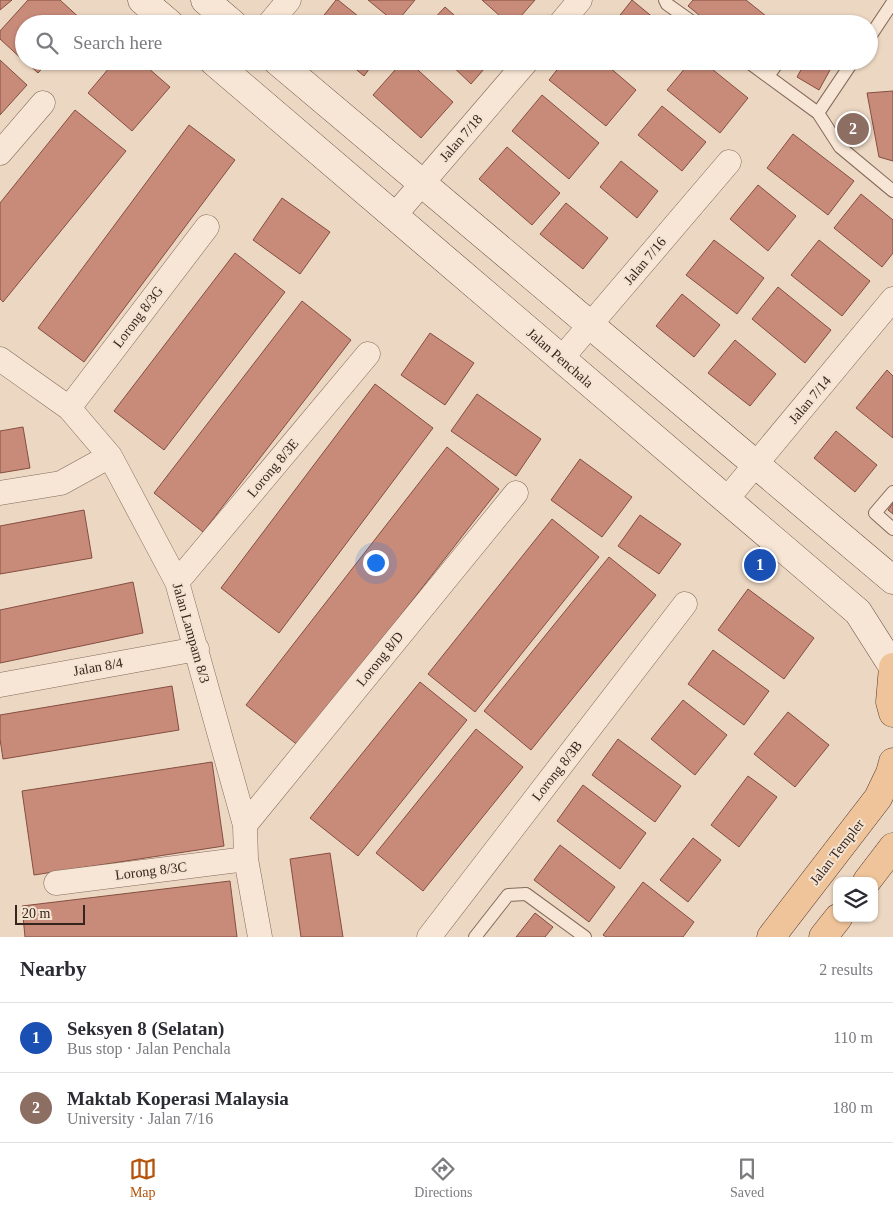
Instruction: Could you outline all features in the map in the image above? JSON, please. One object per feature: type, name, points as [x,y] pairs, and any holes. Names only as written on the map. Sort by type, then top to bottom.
[{"type":"main road","points":[[142,0],[160,15]]},
{"type":"main road","points":[[204,0],[222,15]]},
{"type":"main road","name":"Jalan Penchala","points":[[232,70],[394,216],[858,612],[893,667]]},
{"type":"main road","points":[[288,70],[893,580]]},
{"type":"main road","points":[[893,667],[890,702],[893,713]]},
{"type":"main road","name":"Jalan Templer","points":[[771,937],[878,798],[890,774],[893,762]]},
{"type":"main road","points":[[870,877],[893,847]]},
{"type":"main road","points":[[823,937],[835,922]]},
{"type":"street","points":[[276,15],[289,0]]},
{"type":"street","points":[[568,15],[580,0]]},
{"type":"street","name":"Jalan 7/18","points":[[394,216],[519,70]]},
{"type":"street","points":[[0,153],[43,102]]},
{"type":"street","name":"Jalan 7/16","points":[[561,359],[729,162]]},
{"type":"street","name":"Lorong 8/3G","points":[[69,408],[207,227]]},
{"type":"street","name":"Jalan 7/14","points":[[726,500],[893,299]]},
{"type":"street","name":"Lorong 8/3E","points":[[177,582],[368,354]]},
{"type":"street","name":"Jalan Lampam 8/3","points":[[0,359],[69,408],[110,456],[177,582],[245,825],[246,859],[260,937]]},
{"type":"street","points":[[0,493],[61,483],[110,456]]},
{"type":"street","name":"Lorong 8/D","points":[[245,825],[516,493]]},
{"type":"street","name":"Lorong 8/3B","points":[[430,937],[685,604]]},
{"type":"street","name":"Jalan 8/4","points":[[0,685],[197,650]]},
{"type":"street","name":"Lorong 8/3C","points":[[56,883],[246,859]]},
{"type":"lane","points":[[665,0],[667,4],[682,15]]},
{"type":"lane","points":[[878,24],[893,2]]},
{"type":"lane","points":[[760,70],[818,114],[840,147],[893,191]]},
{"type":"lane","points":[[768,76],[773,70]]},
{"type":"lane","points":[[818,114],[848,70]]},
{"type":"lane","points":[[893,492],[875,513],[893,529]]},
{"type":"lane","points":[[475,937],[508,895],[526,894],[586,937]]},
{"type":"building","points":[[0,0],[12,0],[0,10]]},
{"type":"building","points":[[28,0],[60,0],[76,15],[15,15],[15,53],[0,39],[0,31]]},
{"type":"building","points":[[338,0],[357,15],[324,15]]},
{"type":"building","points":[[368,0],[415,0],[403,15],[386,15]]},
{"type":"building","points":[[482,0],[535,0],[522,15],[499,15]]},
{"type":"building","points":[[632,0],[650,15],[620,15]]},
{"type":"building","points":[[693,0],[746,0],[765,15],[699,15],[688,6]]},
{"type":"building","points":[[445,7],[454,15],[437,15]]},
{"type":"building","points":[[0,60],[27,85],[0,115]]},
{"type":"building","points":[[107,70],[150,70],[170,87],[132,131],[88,93]]},
{"type":"building","points":[[357,70],[368,70],[364,76]]},
{"type":"building","points":[[395,70],[418,70],[453,102],[421,138],[373,95]]},
{"type":"building","points":[[456,70],[483,70],[471,84]]},
{"type":"building","points":[[557,70],[613,70],[636,90],[606,126],[549,80]]},
{"type":"building","points":[[684,70],[713,70],[748,98],[720,133],[667,90]]},
{"type":"building","points":[[801,70],[830,70],[819,90],[797,77]]},
{"type":"building","points":[[893,91],[893,161],[879,157],[867,93]]},
{"type":"building","points":[[542,95],[599,143],[569,179],[512,131]]},
{"type":"building","points":[[662,106],[706,142],[682,171],[638,135]]},
{"type":"building","points":[[75,110],[126,151],[3,302],[0,299],[0,203]]},
{"type":"building","points":[[189,125],[235,160],[84,362],[38,328]]},
{"type":"building","points":[[793,134],[854,181],[828,215],[767,168]]},
{"type":"building","points":[[507,147],[560,193],[532,225],[479,179]]},
{"type":"building","points":[[621,161],[658,191],[637,218],[600,187]]},
{"type":"building","points":[[758,185],[796,216],[768,251],[730,219]]},
{"type":"building","points":[[861,194],[893,220],[893,253],[882,267],[834,228]]},
{"type":"building","points":[[282,198],[330,232],[300,274],[253,240]]},
{"type":"building","points":[[566,203],[608,238],[583,269],[540,234]]},
{"type":"building","points":[[714,240],[764,278],[737,314],[686,275]]},
{"type":"building","points":[[819,240],[870,281],[842,316],[791,275]]},
{"type":"building","points":[[235,253],[285,292],[164,450],[114,411]]},
{"type":"building","points":[[778,287],[831,330],[805,363],[752,319]]},
{"type":"building","points":[[682,294],[720,325],[694,357],[656,326]]},
{"type":"building","points":[[302,301],[351,340],[203,532],[154,493]]},
{"type":"building","points":[[430,333],[474,363],[445,405],[401,375]]},
{"type":"building","points":[[735,340],[776,374],[750,406],[708,373]]},
{"type":"building","points":[[887,370],[893,376],[893,438],[856,408]]},
{"type":"building","points":[[375,384],[433,428],[279,633],[221,588]]},
{"type":"building","points":[[477,394],[541,439],[516,476],[451,431]]},
{"type":"building","points":[[23,427],[30,468],[0,473],[0,431]]},
{"type":"building","points":[[836,431],[877,465],[855,492],[814,458]]},
{"type":"building","points":[[447,447],[499,489],[299,746],[246,705]]},
{"type":"building","points":[[580,459],[632,497],[602,537],[551,500]]},
{"type":"building","points":[[893,503],[893,514],[888,510]]},
{"type":"building","points":[[84,510],[92,558],[0,574],[0,526]]},
{"type":"building","points":[[640,515],[681,544],[659,574],[618,546]]},
{"type":"building","points":[[552,519],[599,557],[475,712],[428,674]]},
{"type":"building","points":[[609,557],[656,595],[531,750],[484,711]]},
{"type":"building","points":[[133,582],[143,633],[0,663],[0,610]]},
{"type":"building","points":[[748,589],[814,638],[784,679],[718,630]]},
{"type":"building","points":[[713,650],[769,691],[744,725],[688,684]]},
{"type":"building","points":[[420,682],[467,720],[358,856],[310,818]]},
{"type":"building","points":[[172,686],[179,730],[3,759],[0,739],[0,715]]},
{"type":"building","points":[[683,700],[727,735],[695,775],[651,739]]},
{"type":"building","points":[[788,712],[829,745],[795,787],[754,754]]},
{"type":"building","points":[[476,729],[523,767],[423,891],[376,853]]},
{"type":"building","points":[[618,739],[681,786],[655,822],[592,775]]},
{"type":"building","points":[[212,762],[224,846],[34,875],[22,791]]},
{"type":"building","points":[[748,776],[777,797],[739,847],[711,825]]},
{"type":"building","points":[[583,785],[646,833],[620,869],[557,821]]},
{"type":"building","points":[[693,838],[721,860],[688,902],[660,880]]},
{"type":"building","points":[[560,845],[615,887],[589,922],[534,880]]},
{"type":"building","points":[[330,853],[343,937],[301,937],[290,859]]},
{"type":"building","points":[[230,881],[237,937],[25,937],[22,906]]},
{"type":"building","points":[[643,882],[694,922],[683,937],[606,937],[603,935]]},
{"type":"building","points":[[535,913],[553,927],[545,937],[516,937]]},
{"type":"place","name":"Maktab Koperasi Malaysia","points":[[853,129]]},
{"type":"place","name":"Seksyen 8 (Selatan)","points":[[760,565]]}]
